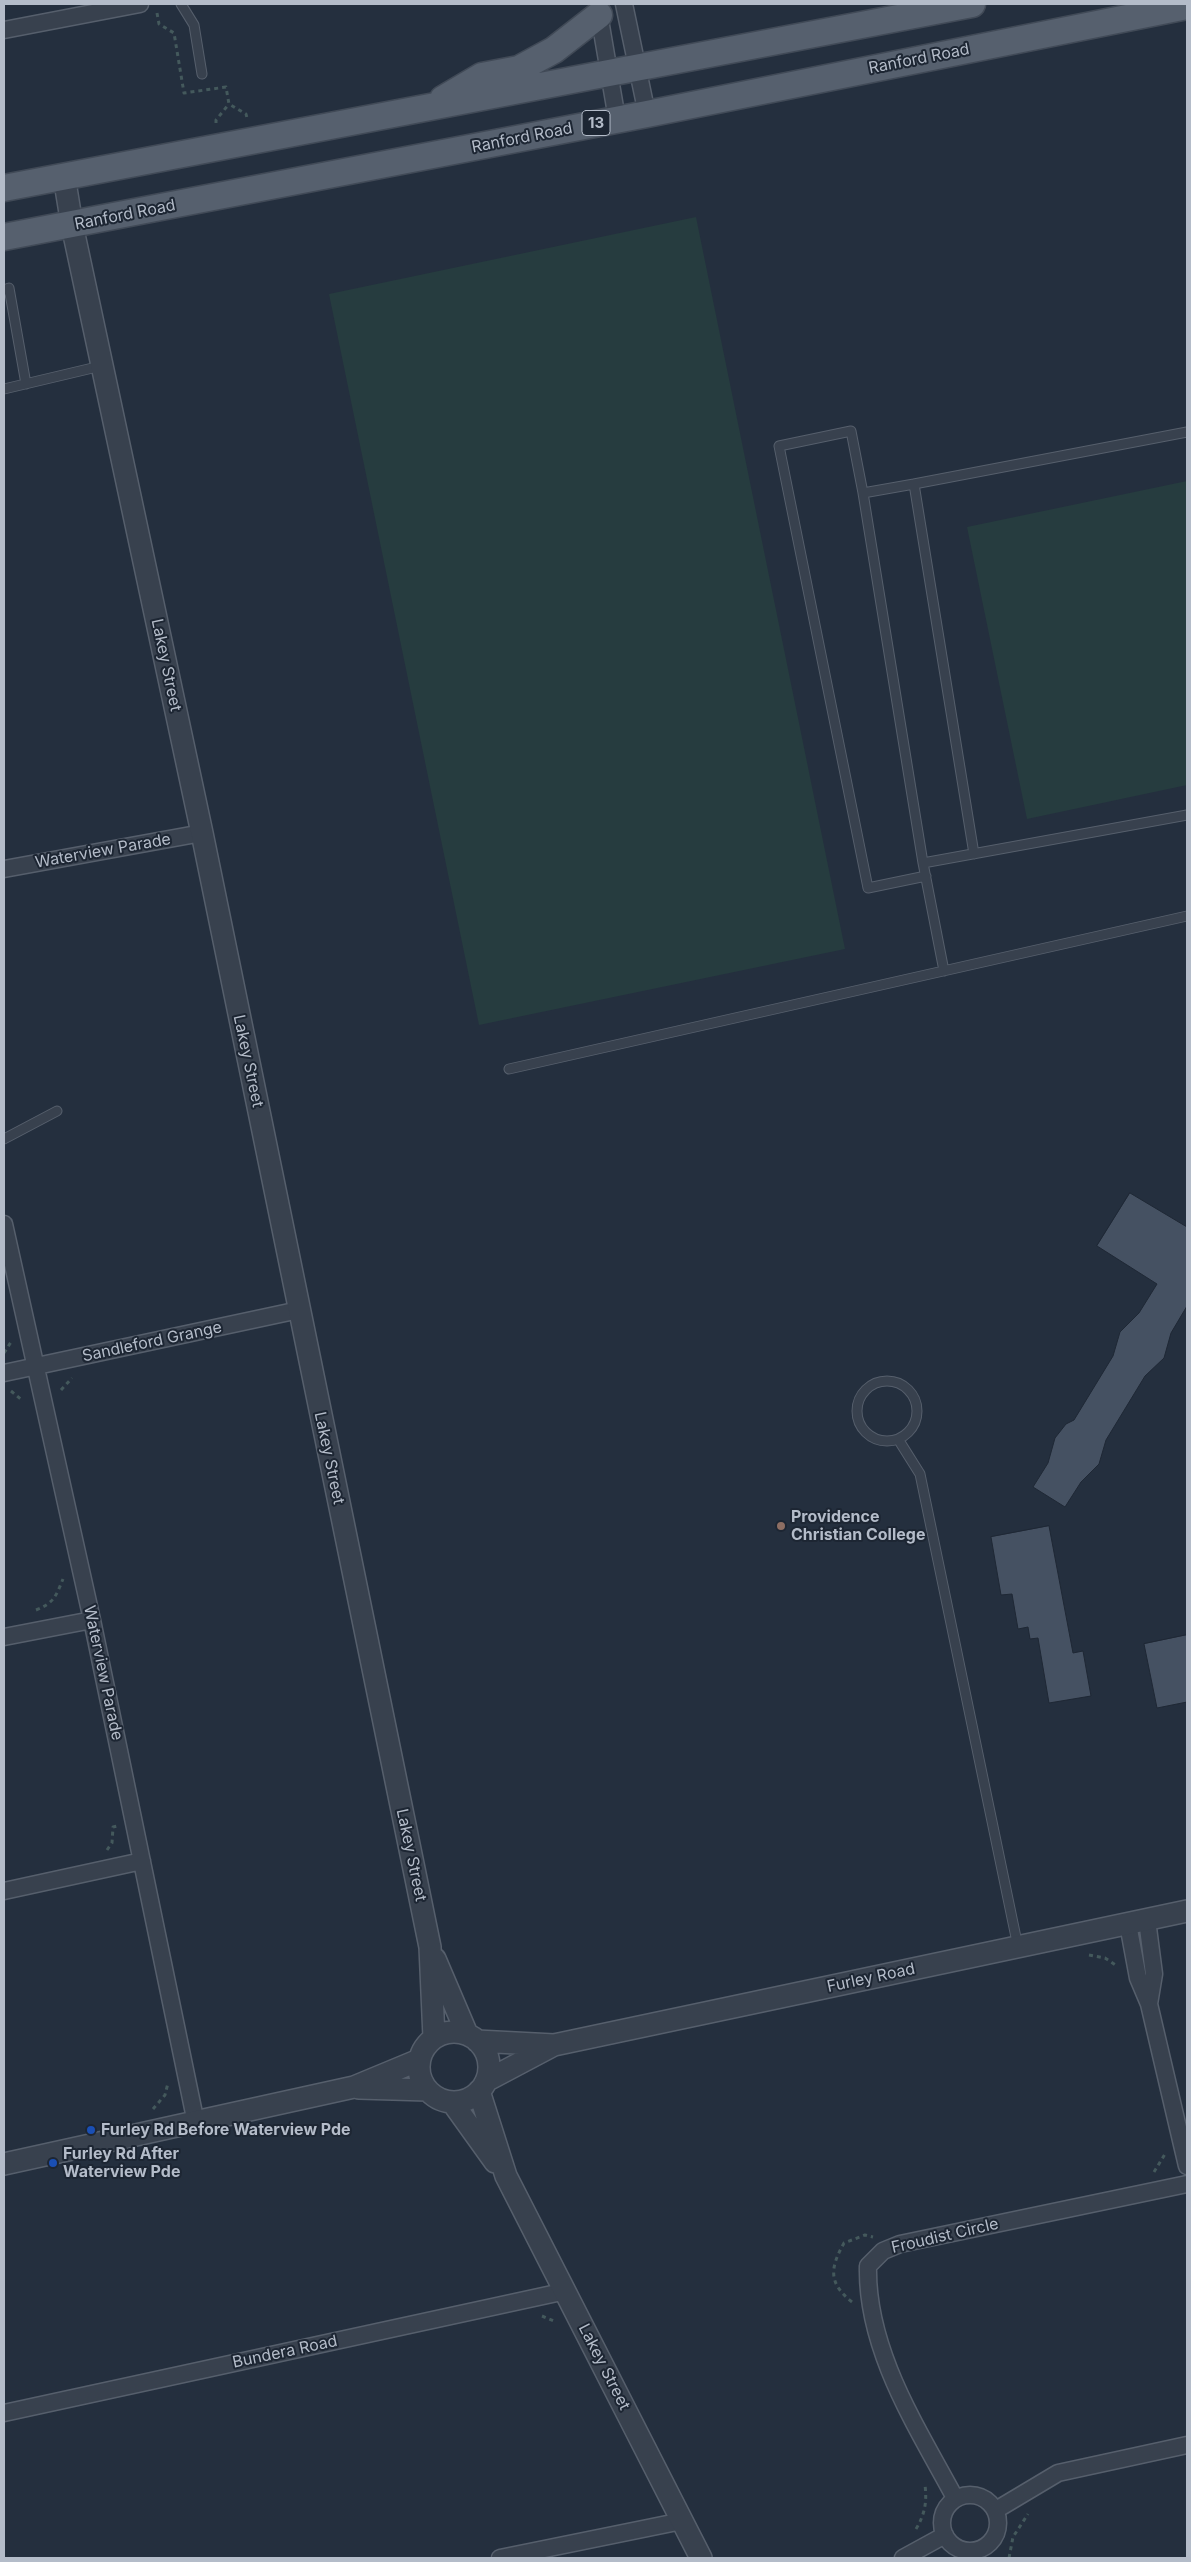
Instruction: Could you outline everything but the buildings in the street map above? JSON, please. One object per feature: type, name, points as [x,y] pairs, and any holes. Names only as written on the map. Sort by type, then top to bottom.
[{"type":"main road","points":[[4,188],[972,4]]},
{"type":"main road","name":"Ranford Road","points":[[4,237],[647,114],[1187,6]]},
{"type":"main road","points":[[428,108],[482,76],[519,69],[554,50],[598,10]]},
{"type":"street","points":[[4,30],[140,4]]},
{"type":"street","points":[[624,4],[647,114]]},
{"type":"street","points":[[598,10],[618,119]]},
{"type":"street","name":"Lakey Street","points":[[64,176],[72,225],[202,833],[430,1947],[434,2038]]},
{"type":"street","name":"Waterview Parade","points":[[4,869],[202,833]]},
{"type":"street","name":"Waterview Parade","points":[[4,1224],[92,1620],[196,2123]]},
{"type":"street","name":"Sandleford Grange","points":[[4,1373],[299,1310]]},
{"type":"street","points":[[4,1637],[92,1620]]},
{"type":"street","points":[[4,1891],[142,1861]]},
{"type":"street","name":"Furley Road","points":[[472,2037],[554,2045],[1187,1911]]},
{"type":"street","points":[[1137,1922],[1154,1974],[1149,2004],[1187,2166]]},
{"type":"street","name":"Lakey Street","points":[[430,1947],[472,2037],[488,2059],[482,2086],[506,2176]]},
{"type":"street","points":[[472,2037],[456,2032],[444,2033],[434,2038],[422,2052],[419,2060],[421,2082],[427,2090],[443,2101],[452,2102],[462,2101],[482,2086]]},
{"type":"street","name":"Furley Road","points":[[482,2086],[554,2045]]},
{"type":"street","points":[[4,2164],[354,2088],[419,2060]]},
{"type":"street","points":[[354,2088],[427,2090]]},
{"type":"street","name":"Lakey Street","points":[[452,2102],[472,2133],[506,2176],[701,2558]]},
{"type":"street","name":"Froudist Circle","points":[[955,2498],[902,2399],[881,2346],[867,2295],[868,2266],[883,2251],[900,2244],[1187,2184]]},
{"type":"street","name":"Bundera Road","points":[[4,2413],[566,2291]]},
{"type":"street","points":[[996,2510],[1058,2473],[1187,2445]]},
{"type":"street","points":[[974,2494],[990,2502],[996,2510],[998,2529],[995,2538],[982,2554],[956,2547],[945,2536],[942,2528],[944,2511],[955,2498],[974,2494]]},
{"type":"street","points":[[500,2558],[682,2520]]},
{"type":"street","points":[[903,2558],[945,2536]]},
{"type":"lane","points":[[181,4],[194,25],[202,74]]},
{"type":"lane","points":[[4,290],[9,288],[26,384]]},
{"type":"lane","points":[[4,389],[102,366]]},
{"type":"lane","points":[[926,876],[868,888],[779,446],[851,432],[863,493],[926,876],[944,971]]},
{"type":"lane","points":[[863,493],[1187,432]]},
{"type":"lane","points":[[914,484],[974,854]]},
{"type":"lane","points":[[924,863],[1187,816]]},
{"type":"lane","points":[[509,1069],[1187,916]]},
{"type":"lane","points":[[4,1140],[57,1111]]},
{"type":"lane","points":[[880,1381],[900,1384],[909,1389],[915,1398],[917,1418],[913,1427],[898,1439],[878,1440],[863,1429],[858,1421],[857,1406],[863,1392],[880,1381]]},
{"type":"lane","points":[[898,1439],[920,1474],[1018,1947]]},
{"type":"path","points":[[217,128],[216,120],[228,104]]},
{"type":"path","points":[[34,1611],[49,1605],[57,1594],[63,1578]]},
{"type":"path","points":[[90,1872],[86,1864],[102,1857],[112,1843],[113,1827],[134,1822]]},
{"type":"path","points":[[1080,1957],[1090,1955],[1105,1958],[1118,1966],[1123,1974]]},
{"type":"path","points":[[1150,2175],[1157,2169],[1165,2152]]},
{"type":"path","points":[[855,2304],[844,2295],[834,2282],[834,2262],[844,2243],[865,2236],[878,2238]]},
{"type":"path","points":[[913,2534],[922,2519],[927,2501],[925,2483]]},
{"type":"path","points":[[1009,2558],[1013,2537],[1029,2514]]},
{"type":"green space","points":[[696,217],[845,949],[479,1025],[329,294]]},
{"type":"green space","points":[[1187,481],[1187,785],[1027,819],[967,527]]},
{"type":"place","name":"Providence Christian College","points":[[781,1526]]},
{"type":"place","name":"Furley Rd Before Waterview Pde","points":[[91,2130]]},
{"type":"place","name":"Furley Rd After Waterview Pde","points":[[53,2163]]}]
